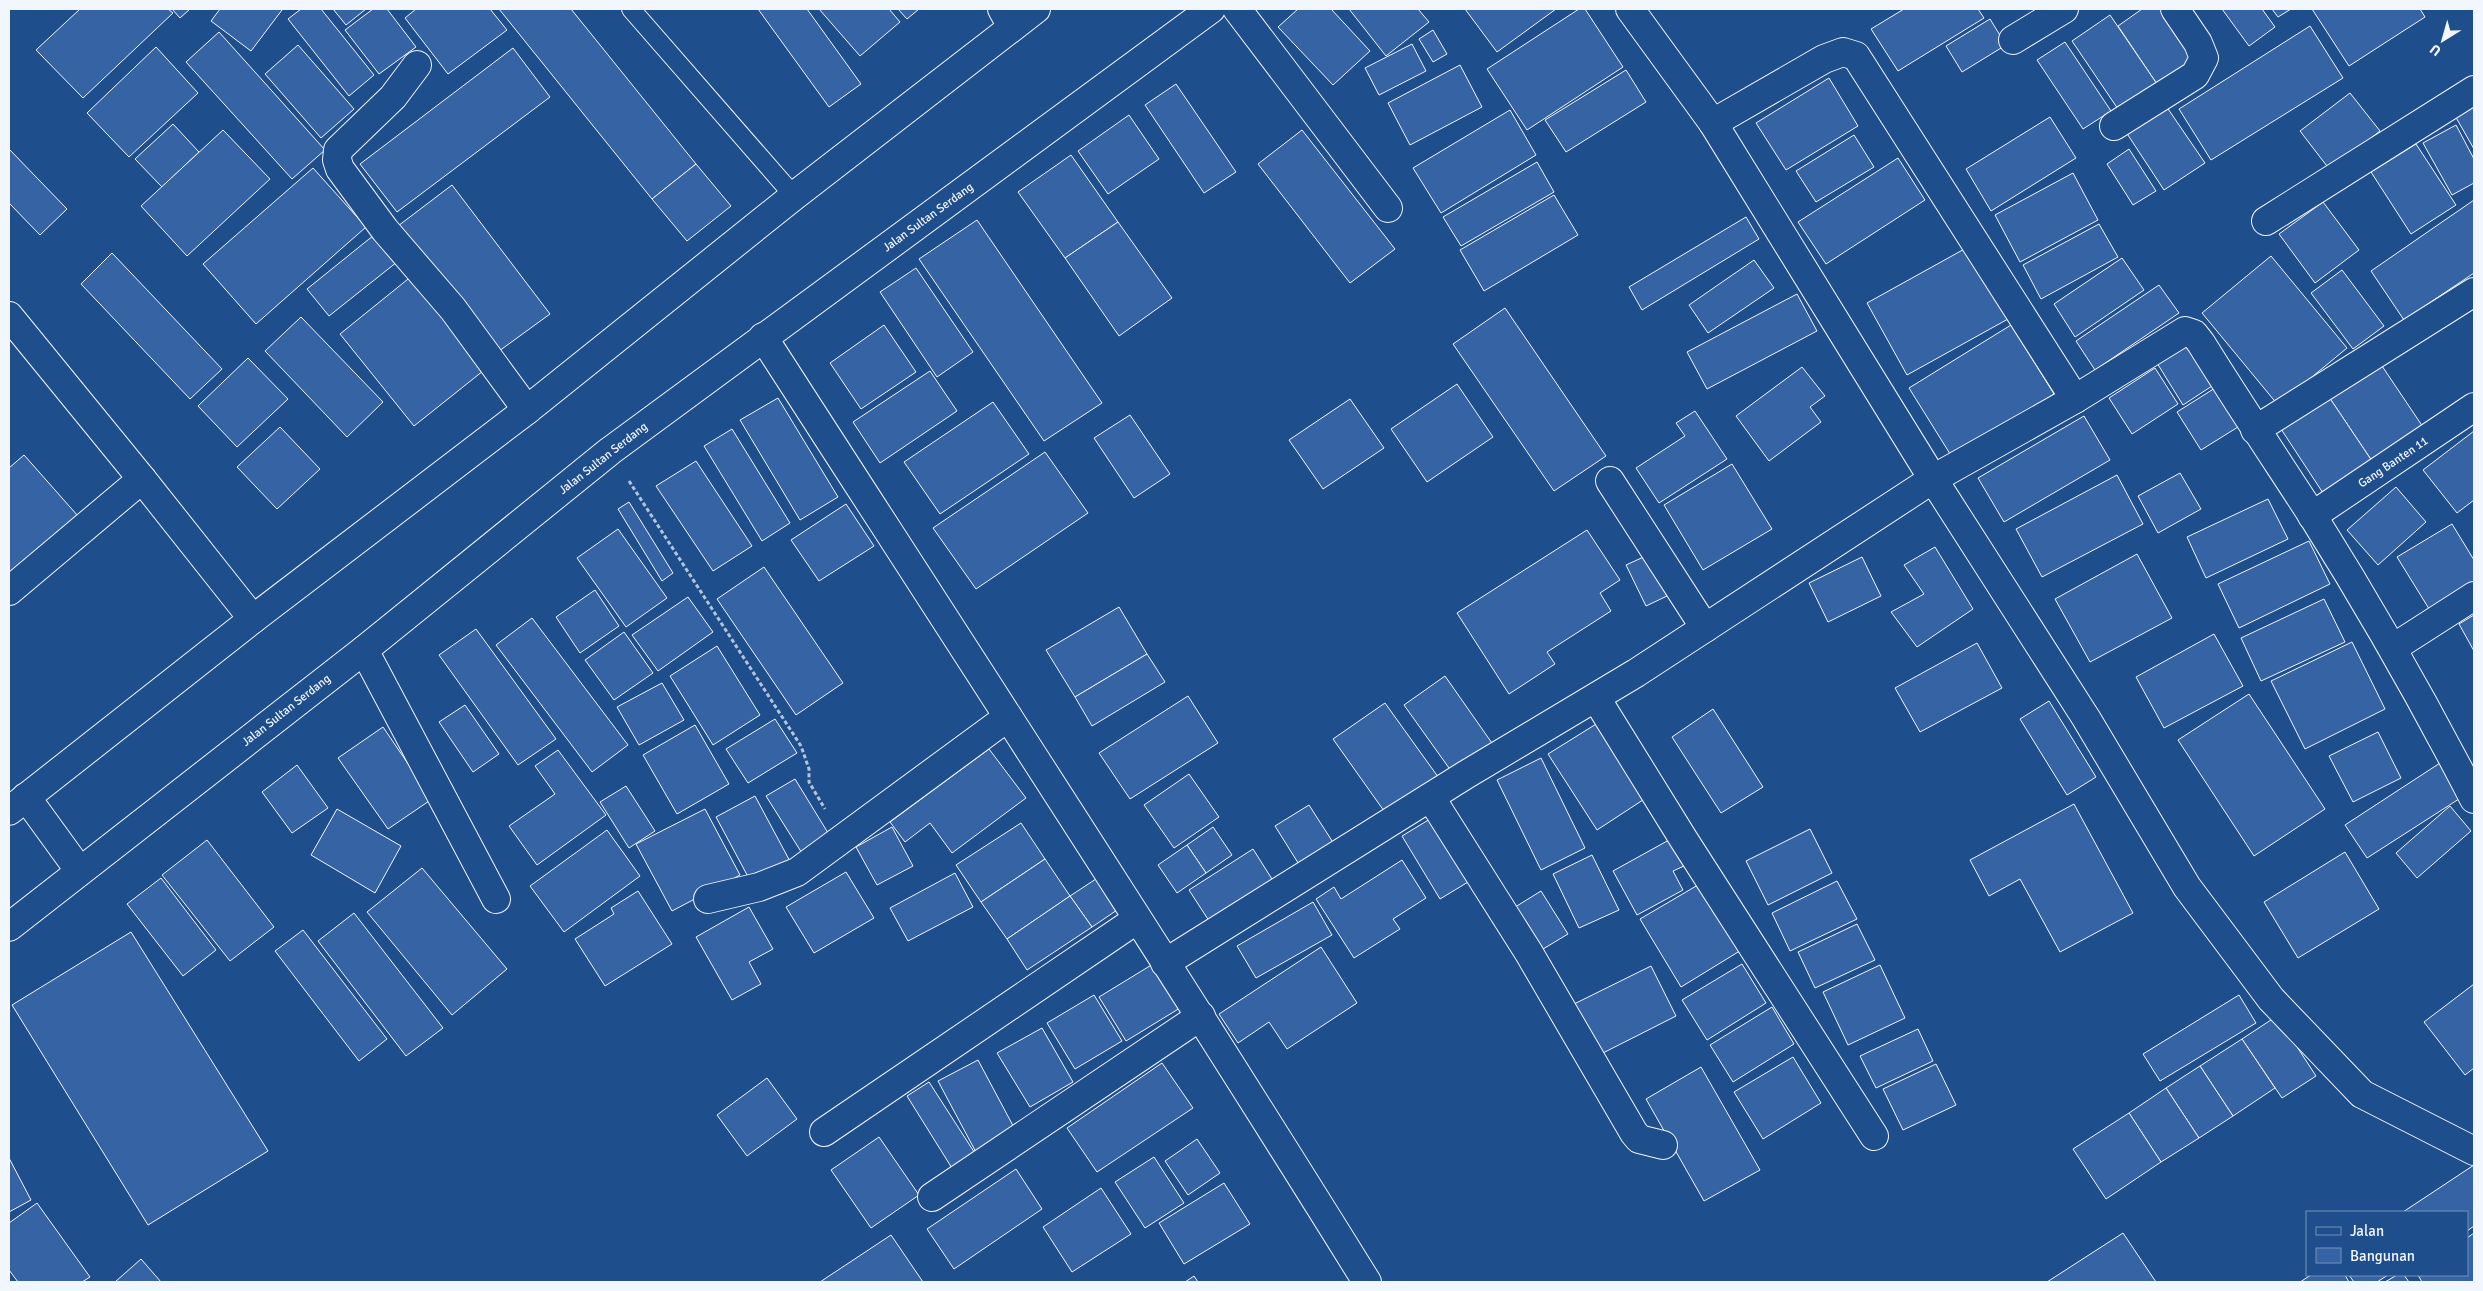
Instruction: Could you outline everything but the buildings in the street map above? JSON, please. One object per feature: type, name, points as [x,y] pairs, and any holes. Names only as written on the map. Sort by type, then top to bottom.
[{"type":"main road","points":[[79,870],[17,804],[253,619],[527,410],[794,196],[1007,18],[1036,9]]},
{"type":"main road","name":"Jalan Sultan Serdang","points":[[9,927],[79,870],[364,650],[610,451],[1211,9]]},
{"type":"main road","points":[[1237,9],[1388,208]]},
{"type":"main road","points":[[1630,9],[1713,123],[1933,479],[2086,718],[2187,888],[2272,999],[2362,1094],[2474,1151]]},
{"type":"main road","points":[[2012,40],[2064,9]]},
{"type":"main road","points":[[2114,126],[2195,75],[2204,58],[2198,43],[2175,9]]},
{"type":"main road","points":[[1713,123],[1824,59],[1842,52],[1856,56],[2075,399]]},
{"type":"main road","points":[[417,65],[393,97],[338,150],[337,160],[340,169],[384,230],[453,309],[527,410]]},
{"type":"main road","points":[[2266,221],[2474,90]]},
{"type":"main road","points":[[2255,430],[2474,292]]},
{"type":"main road","points":[[9,316],[253,619]]},
{"type":"main road","points":[[1165,963],[1430,798],[1596,698],[1933,479],[2075,399],[2185,331],[2194,334],[2201,343],[2255,430],[2312,516],[2392,648],[2474,799]]},
{"type":"main road","points":[[763,338],[1008,717],[1136,920],[1201,1016],[1367,1282]]},
{"type":"main road","name":"Gang Banten 11","points":[[2312,516],[2474,408]]},
{"type":"main road","points":[[9,591],[142,479]]},
{"type":"main road","points":[[1610,481],[1705,628]]},
{"type":"main road","points":[[2392,648],[2474,596]]},
{"type":"main road","points":[[364,650],[496,899]]},
{"type":"main road","points":[[1596,698],[1684,840],[1874,1136]]},
{"type":"main road","points":[[708,899],[781,880],[797,872],[1008,717]]},
{"type":"main road","points":[[1430,798],[1529,953],[1634,1133],[1639,1139],[1663,1145]]},
{"type":"main road","points":[[824,1132],[1136,920]]},
{"type":"main road","points":[[932,1198],[1201,1016]]},
{"type":"lane","points":[[630,9],[794,196]]},
{"type":"path","points":[[610,451],[800,746],[809,769],[809,782],[842,839]]}]
